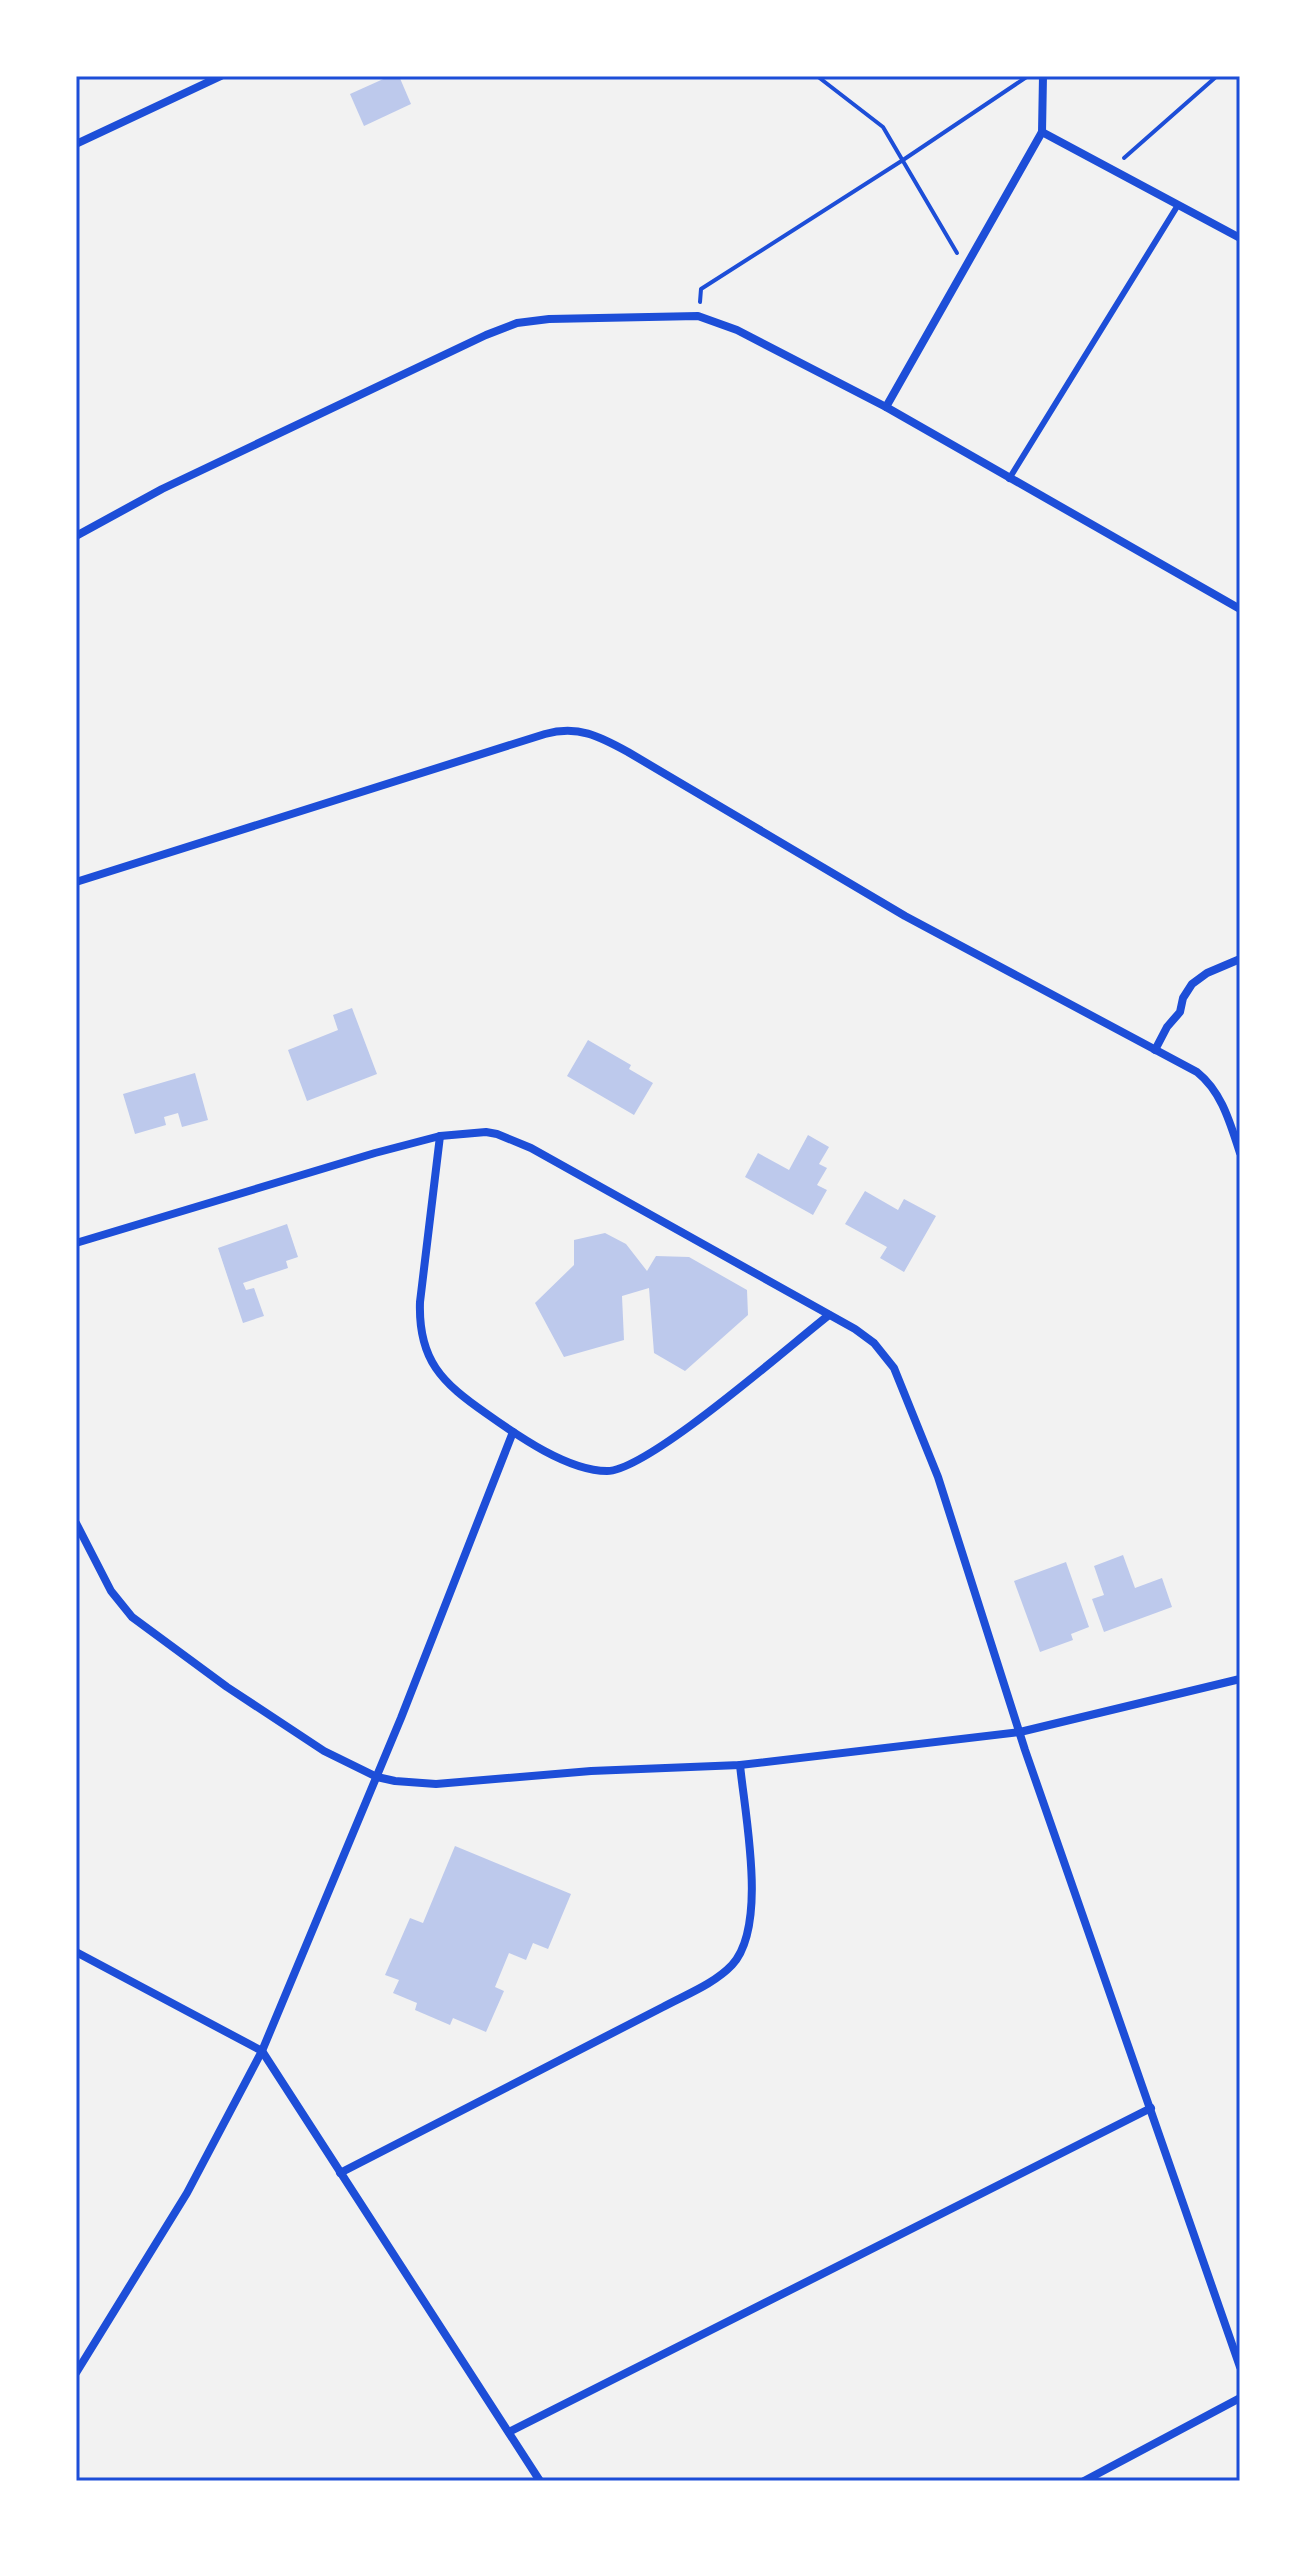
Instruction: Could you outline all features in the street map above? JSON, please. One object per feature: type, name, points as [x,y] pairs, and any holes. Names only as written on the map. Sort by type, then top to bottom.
[{"type":"street","points":[[886,407],[1042,132],[1043,76]]},
{"type":"street","points":[[76,144],[216,77]]},
{"type":"street","points":[[1042,132],[1240,238]]},
{"type":"street","points":[[76,536],[162,489],[517,323],[549,319],[698,316],[737,330],[886,407],[1240,609]]},
{"type":"street","points":[[76,882],[556,731],[588,732],[628,752],[905,916],[1197,1072],[1211,1083],[1220,1097],[1240,1153]]},
{"type":"street","points":[[1155,1050],[1167,1027],[1180,1012],[1183,998],[1192,984],[1207,973],[1240,959]]},
{"type":"street","points":[[76,1243],[440,1136],[486,1132],[514,1140],[647,1211],[874,1343],[894,1368],[938,1477],[1020,1732],[1240,2367]]},
{"type":"street","points":[[440,1136],[420,1302],[423,1342],[428,1357],[438,1374],[462,1396],[513,1432],[550,1453],[588,1469],[611,1471],[628,1467],[681,1433],[829,1315]]},
{"type":"street","points":[[76,2373],[187,2193],[262,2051],[377,1777],[513,1432]]},
{"type":"street","points":[[76,1523],[111,1591],[132,1617],[324,1751],[377,1777],[436,1784],[591,1771],[740,1765],[1020,1732],[1240,1679]]},
{"type":"street","points":[[340,2173],[676,2000],[730,1966],[748,1936],[751,1915],[752,1887],[740,1765]]},
{"type":"street","points":[[76,1952],[262,2051],[540,2481]]},
{"type":"street","points":[[509,2432],[1151,2108]]},
{"type":"street","points":[[1084,2481],[1240,2398]]},
{"type":"lane","points":[[1009,479],[1178,205]]},
{"type":"path","points":[[817,76],[883,127],[965,267]]},
{"type":"path","points":[[698,316],[701,289],[1028,76]]},
{"type":"path","points":[[1111,170],[1217,76]]},
{"type":"building","points":[[390,76],[399,76],[411,104],[364,126],[350,94]]},
{"type":"building","points":[[352,1008],[377,1074],[307,1101],[288,1050],[338,1030],[333,1015]]},
{"type":"building","points":[[588,1040],[631,1065],[629,1069],[653,1083],[634,1115],[567,1076]]},
{"type":"building","points":[[195,1073],[208,1120],[182,1127],[178,1113],[164,1117],[166,1125],[135,1134],[123,1094]]},
{"type":"building","points":[[808,1135],[829,1147],[819,1164],[827,1168],[817,1185],[827,1190],[813,1215],[745,1177],[758,1153],[789,1170]]},
{"type":"building","points":[[865,1191],[898,1210],[904,1199],[936,1216],[904,1272],[880,1258],[887,1247],[845,1224]]},
{"type":"building","points":[[287,1224],[298,1257],[286,1261],[288,1268],[243,1283],[246,1290],[254,1288],[264,1316],[243,1323],[218,1248]]},
{"type":"building","points":[[605,1233],[626,1244],[647,1271],[656,1256],[689,1257],[747,1290],[748,1315],[685,1371],[654,1353],[649,1288],[622,1296],[624,1340],[564,1357],[535,1303],[574,1265],[574,1240]]},
{"type":"building","points":[[1123,1555],[1135,1588],[1162,1578],[1172,1607],[1104,1632],[1092,1599],[1104,1595],[1094,1566]]},
{"type":"building","points":[[1066,1562],[1089,1627],[1071,1634],[1073,1640],[1040,1652],[1014,1581]]},
{"type":"building","points":[[455,1846],[571,1894],[548,1949],[533,1943],[526,1960],[509,1953],[495,1987],[504,1991],[486,2032],[453,2018],[450,2025],[415,2010],[417,2003],[393,1993],[399,1980],[385,1975],[410,1918],[423,1923]]}]
